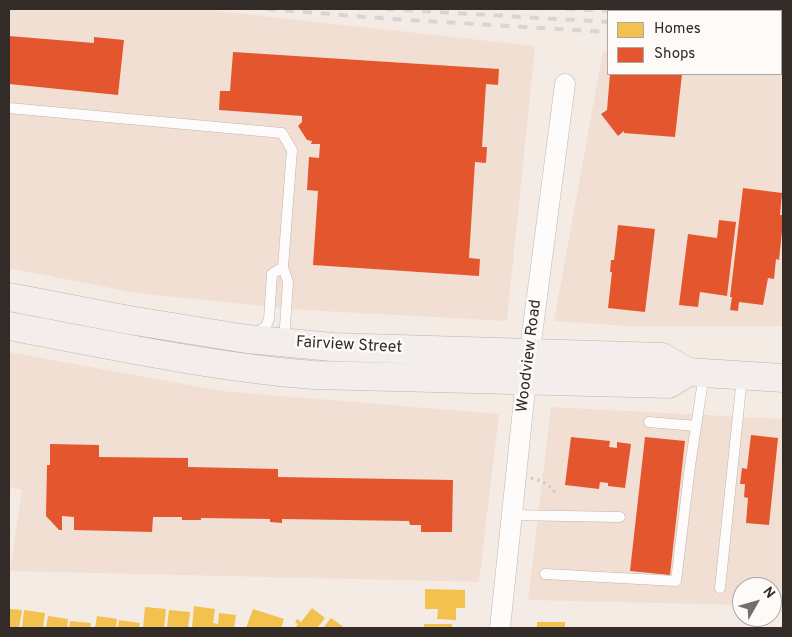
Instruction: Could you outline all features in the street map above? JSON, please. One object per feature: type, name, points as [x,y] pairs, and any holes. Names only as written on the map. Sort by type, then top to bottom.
[{"type":"main road","name":"Fairview Street","points":[[9,297],[128,320],[256,352],[276,372],[314,375],[669,384],[696,373]]},
{"type":"main road","name":"Fairview Street","points":[[9,326],[167,356],[333,347],[530,352],[662,357],[696,373],[783,378]]},
{"type":"street","name":"Woodview Road","points":[[500,628],[526,380],[565,84]]},
{"type":"lane","points":[[9,108],[282,133],[292,150],[283,267],[288,282],[256,352]]},
{"type":"lane","points":[[256,352],[261,331],[269,319],[272,274],[283,267]]},
{"type":"lane","points":[[545,574],[676,581],[696,426],[696,373]]},
{"type":"lane","points":[[720,588],[742,376]]},
{"type":"lane","points":[[649,422],[696,426]]},
{"type":"lane","points":[[512,515],[620,517]]},
{"type":"path","points":[[516,475],[539,480],[553,488],[554,494]]},
{"type":"shaded area","points":[[9,9],[199,9],[535,46],[507,321],[303,310],[136,293],[9,268]]},
{"type":"shaded area","points":[[603,51],[607,51],[607,75],[782,75],[783,55],[783,326],[626,326],[554,321]]},
{"type":"shaded area","points":[[9,352],[222,391],[499,414],[479,582],[10,571],[22,490],[9,487]]},
{"type":"shaded area","points":[[551,407],[783,419],[783,606],[782,577],[732,577],[732,605],[528,600]]},
{"type":"building: Homes","points":[[425,589],[465,590],[465,608],[456,608],[456,620],[437,619],[438,609],[425,609]]},
{"type":"building: Homes","points":[[194,606],[215,609],[213,623],[218,624],[219,613],[236,615],[234,628],[192,628]]},
{"type":"building: Homes","points":[[145,607],[166,609],[164,628],[143,628]]},
{"type":"building: Homes","points":[[312,608],[325,618],[318,627],[321,628],[295,628],[298,624],[295,622],[297,619],[301,622]]},
{"type":"building: Homes","points":[[9,609],[22,610],[19,628],[9,628]]},
{"type":"building: Homes","points":[[253,609],[284,619],[281,628],[246,628]]},
{"type":"building: Homes","points":[[24,610],[45,613],[43,628],[22,628]]},
{"type":"building: Homes","points":[[169,610],[190,612],[188,628],[167,628]]},
{"type":"building: Homes","points":[[48,616],[68,619],[67,628],[46,628]]},
{"type":"building: Homes","points":[[97,616],[117,619],[116,628],[95,628]]},
{"type":"building: Homes","points":[[331,618],[345,628],[323,628]]},
{"type":"building: Homes","points":[[119,620],[140,623],[139,628],[118,628]]},
{"type":"building: Homes","points":[[70,621],[91,623],[90,628],[69,628]]},
{"type":"building: Homes","points":[[537,622],[565,622],[565,628],[537,628]]},
{"type":"building: Homes","points":[[424,624],[452,624],[452,628],[424,628]]},
{"type":"building: Shops","points":[[9,36],[94,43],[94,37],[124,40],[118,95],[9,84]]},
{"type":"building: Shops","points":[[233,52],[499,69],[498,85],[486,84],[482,147],[487,147],[486,163],[475,162],[469,258],[480,259],[479,276],[313,265],[318,191],[307,190],[309,157],[319,158],[320,144],[311,144],[312,141],[307,140],[298,126],[302,122],[302,116],[219,110],[220,91],[230,91]]},
{"type":"building: Shops","points":[[610,75],[682,75],[675,137],[624,133],[624,131],[618,136],[601,114],[607,110]]},
{"type":"building: Shops","points":[[743,188],[782,193],[780,215],[783,215],[783,222],[779,260],[776,259],[774,279],[768,278],[763,305],[739,302],[738,311],[730,310],[732,297],[730,297]]},
{"type":"building: Shops","points":[[719,220],[736,222],[727,296],[700,292],[698,307],[679,305],[688,234],[717,238]]},
{"type":"building: Shops","points":[[618,225],[655,229],[645,312],[608,308],[612,272],[610,272],[611,260],[614,260]]},
{"type":"building: Shops","points":[[751,435],[778,438],[769,525],[746,523],[748,498],[744,497],[745,484],[740,484],[742,468],[747,469]]},
{"type":"building: Shops","points":[[571,437],[610,441],[609,447],[617,448],[617,442],[631,444],[625,488],[608,486],[608,483],[600,482],[599,489],[565,485]]},
{"type":"building: Shops","points":[[645,437],[685,441],[670,575],[630,571]]},
{"type":"building: Shops","points":[[50,444],[99,445],[99,457],[188,458],[188,467],[278,469],[278,477],[453,480],[452,532],[421,532],[421,525],[410,525],[409,521],[282,519],[282,523],[270,522],[270,519],[201,518],[201,520],[182,520],[182,517],[153,517],[152,532],[74,530],[74,517],[62,516],[62,530],[59,530],[46,516],[47,465],[50,465]]},
{"type":"railway","points":[[267,9],[392,19],[607,32]]},
{"type":"railway","points":[[386,9],[607,22]]},
{"type":"railway","points":[[566,9],[607,10]]}]
